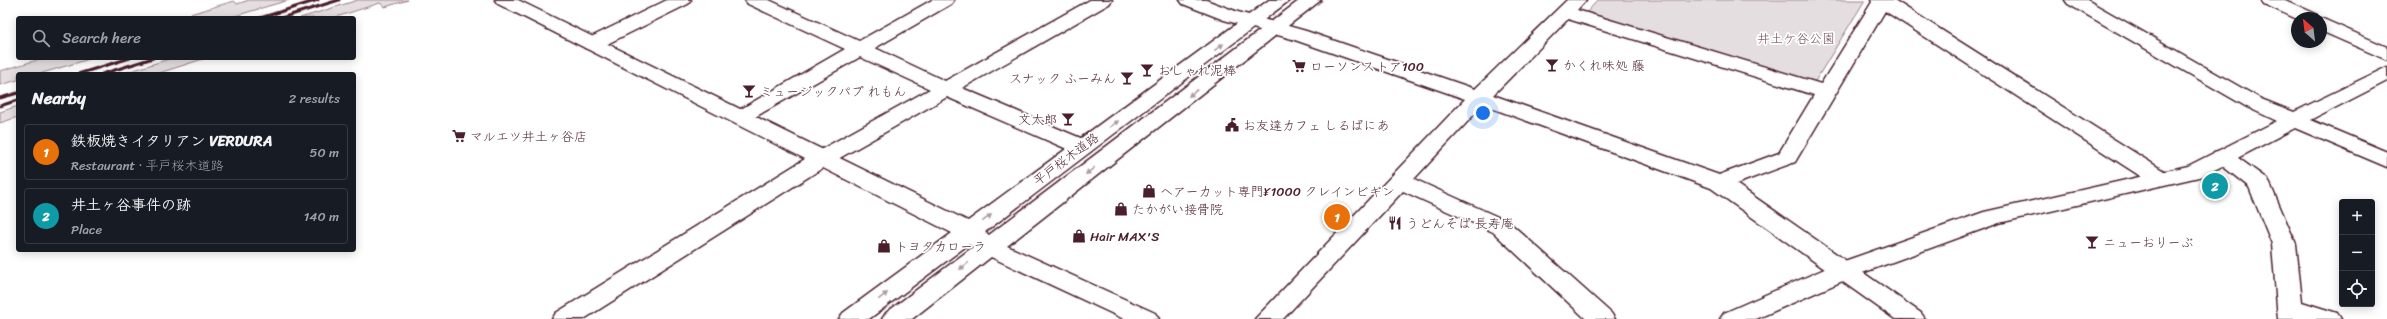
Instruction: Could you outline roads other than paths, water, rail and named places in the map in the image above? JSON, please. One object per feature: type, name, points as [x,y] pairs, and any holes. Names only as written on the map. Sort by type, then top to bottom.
[{"type":"street","points":[[504,0],[970,232],[989,246],[1146,319]]},
{"type":"street","points":[[592,44],[682,0]]},
{"type":"street","points":[[754,0],[944,88],[1082,147]]},
{"type":"street","points":[[741,117],[945,0]]},
{"type":"street","points":[[565,319],[821,159],[944,88],[1103,0]]},
{"type":"street","points":[[1189,0],[1252,23],[1299,36],[1479,97],[1719,183],[1845,270],[1912,319]]},
{"type":"street","name":"平戸桜木道路","points":[[852,319],[1281,0]]},
{"type":"street","name":"平戸桜木道路","points":[[895,319],[1312,0]]},
{"type":"street","points":[[1719,183],[1787,157],[1882,0],[2159,178]]},
{"type":"street","points":[[2074,0],[2254,103],[2294,122],[2387,160]]},
{"type":"street","points":[[2270,0],[2296,12]]},
{"type":"street","points":[[1268,319],[1479,97],[1571,6],[1826,92]]},
{"type":"street","points":[[2327,27],[2387,54]]},
{"type":"street","points":[[1734,319],[1845,270],[1992,217],[2195,171],[2387,74]]},
{"type":"street","points":[[2222,157],[2258,184],[2284,244],[2291,313],[2328,319]]},
{"type":"street","points":[[1400,181],[1501,227],[1602,319]]},
{"type":"railway","points":[[266,16],[318,0]]},
{"type":"railway","points":[[287,16],[339,0]]},
{"type":"railway","points":[[84,72],[124,60]]},
{"type":"railway","points":[[108,72],[147,60]]},
{"type":"railway","points":[[0,98],[16,94]]},
{"type":"railway","points":[[0,106],[16,101]]},
{"type":"place","name":"かくれ味処 藤","points":[[1552,65]]},
{"type":"place","name":"ローソンストア100","points":[[1299,66]]},
{"type":"place","name":"おしゃれ泥棒","points":[[1147,70]]},
{"type":"place","name":"スナック ふーみん","points":[[1127,78]]},
{"type":"place","name":"ミュージックパブ れもん","points":[[749,91]]},
{"type":"place","name":"文太郎","points":[[1068,119]]},
{"type":"place","name":"お友達カフェ しるばにあ","points":[[1232,125]]},
{"type":"place","name":"マルエツ井土ヶ谷店","points":[[459,136]]},
{"type":"place","name":"井土ヶ谷事件の跡","points":[[2215,186]]},
{"type":"place","name":"ヘアーカット専門¥1000 クレインビギン","points":[[1149,191]]},
{"type":"place","name":"たかがい接骨院","points":[[1121,209]]},
{"type":"place","name":"鉄板焼きイタリアン VERDURA","points":[[1337,217]]},
{"type":"place","name":"うどんそば 長寿庵","points":[[1395,223]]},
{"type":"place","name":"Hair MAX'S","points":[[1079,236]]},
{"type":"place","name":"ニューおりーぶ","points":[[2092,242]]},
{"type":"place","name":"トヨタカローラ","points":[[884,246]]},
{"type":"park label","name":"井土ケ谷公園","points":[[1796,38]]}]
